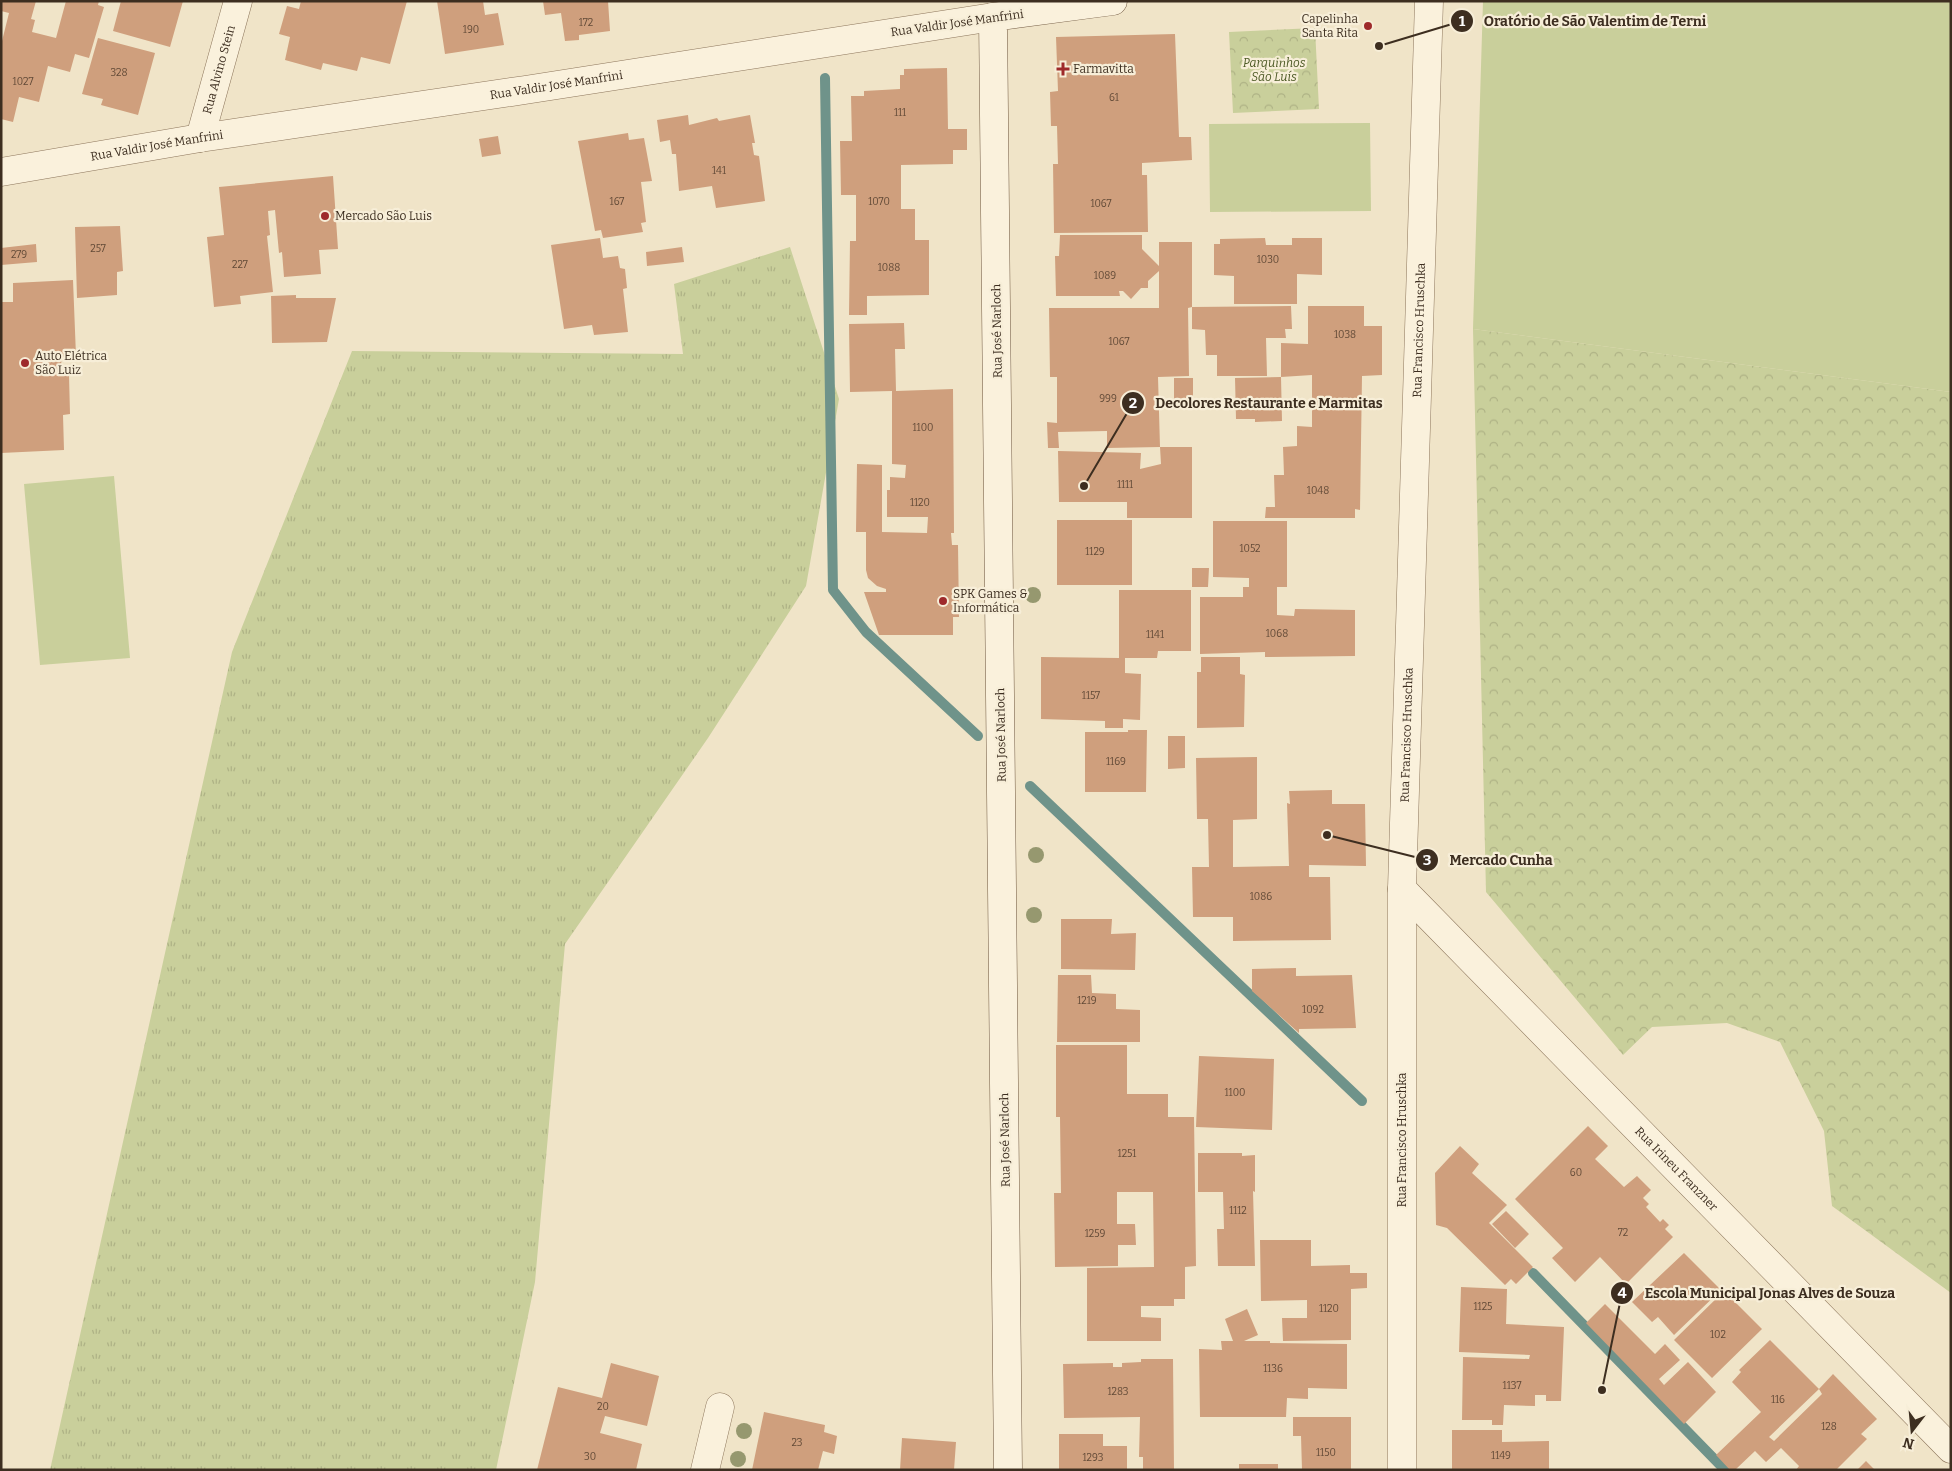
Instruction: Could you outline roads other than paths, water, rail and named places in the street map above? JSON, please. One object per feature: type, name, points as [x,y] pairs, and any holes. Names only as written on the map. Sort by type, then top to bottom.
[{"type":"street","name":"Rua Alvino Stein","points":[[200,138],[238,1]]},
{"type":"street","name":"Rua Valdir José Manfrini","points":[[1,172],[200,138],[525,90],[993,9],[1113,1]]},
{"type":"street","name":"Rua Francisco Hruschka","points":[[1402,1470],[1402,889],[1429,1]]},
{"type":"street","name":"Rua José Narloch","points":[[993,9],[1008,1470]]},
{"type":"street","name":"Rua Irineu Franzner","points":[[1402,889],[1951,1449]]},
{"type":"street","points":[[705,1470],[720,1407]]},
{"type":"waterway","points":[[825,78],[833,590],[866,632],[978,736]]},
{"type":"waterway","points":[[1030,786],[1362,1101]]},
{"type":"waterway","points":[[1533,1273],[1725,1470]]},
{"type":"place","name":"Capelinha Santa Rita","points":[[1368,26]]},
{"type":"place","name":"Oratório de São Valentim de Terni","points":[[1379,46]]},
{"type":"place","name":"Farmavitta","points":[[1063,69]]},
{"type":"place","name":"Mercado São Luis","points":[[325,216]]},
{"type":"place","name":"Auto Elétrica São Luiz","points":[[25,363]]},
{"type":"place","name":"Decolores Restaurante e Marmitas","points":[[1084,486]]},
{"type":"place","name":"SPK Games & Informática","points":[[943,601]]},
{"type":"place","name":"Mercado Cunha","points":[[1327,835]]},
{"type":"place","name":"Escola Municipal Jonas Alves de Souza","points":[[1602,1390]]},
{"type":"park label","name":"Parquinhos São Luís","points":[[1274,70]]}]
